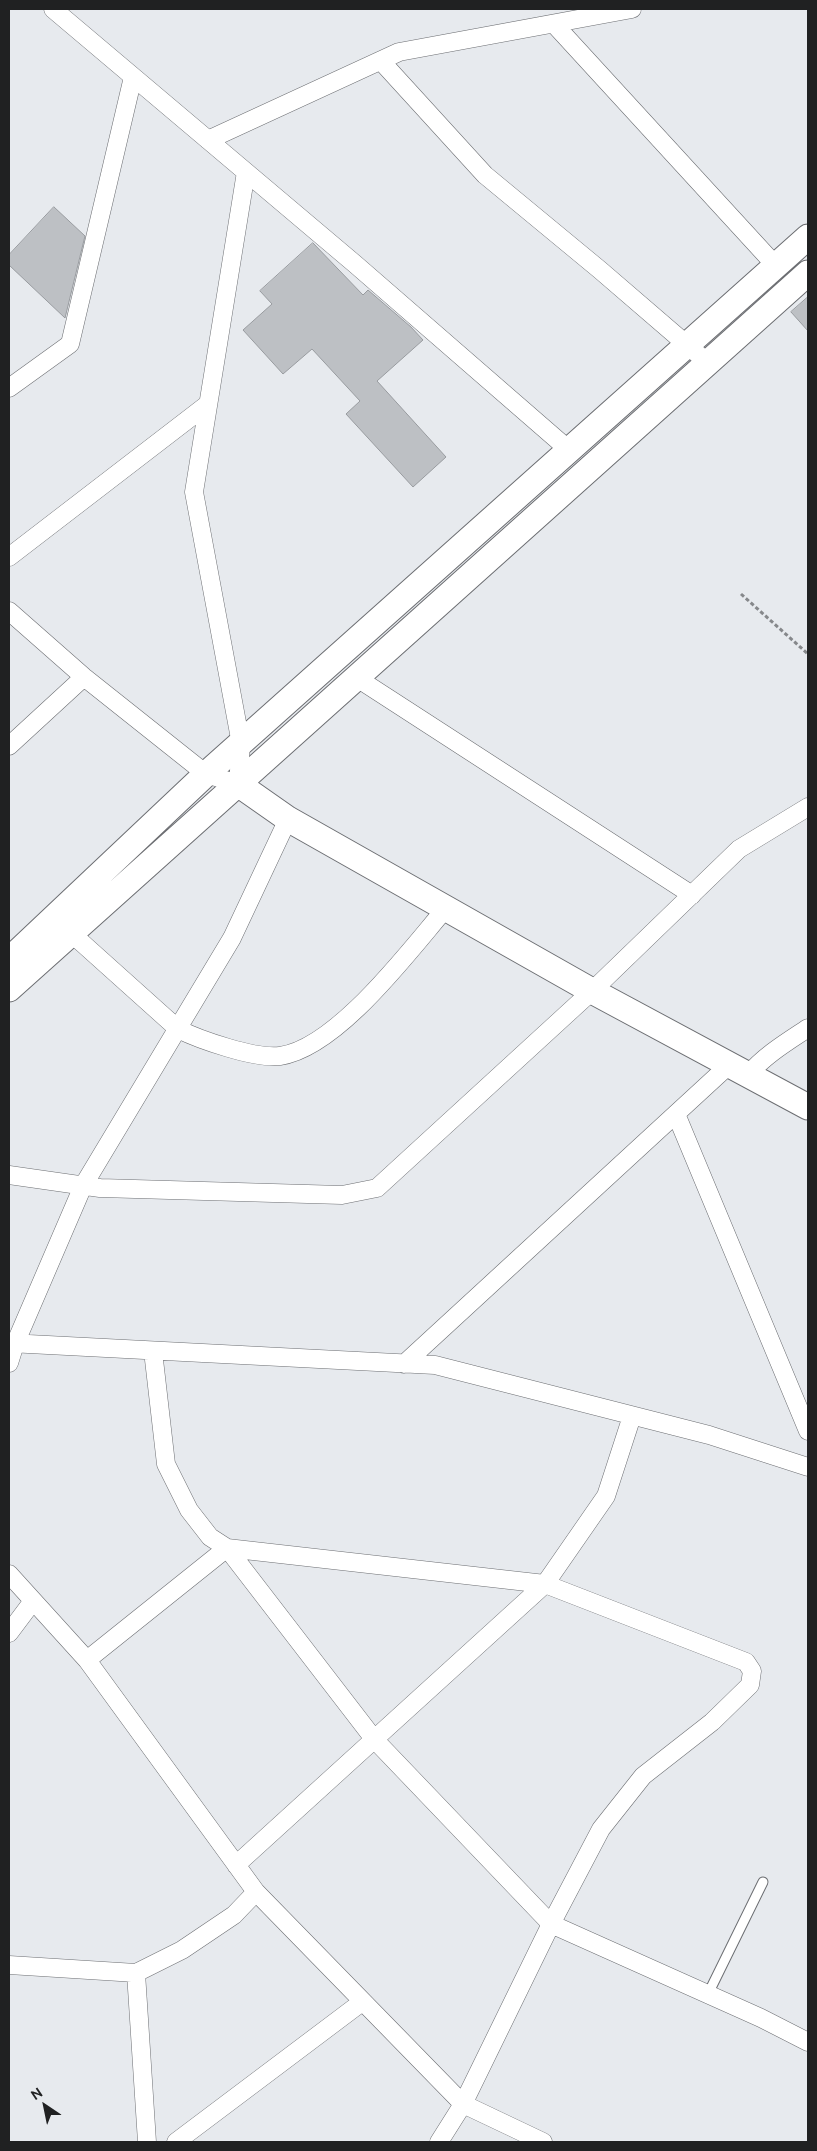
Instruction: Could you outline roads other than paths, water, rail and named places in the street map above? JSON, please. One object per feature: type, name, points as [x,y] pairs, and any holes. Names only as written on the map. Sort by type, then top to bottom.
[{"type":"street","points":[[53,9],[591,468]]},
{"type":"street","points":[[208,140],[399,52],[632,9]]},
{"type":"street","points":[[554,24],[776,266]]},
{"type":"street","points":[[381,61],[485,175],[708,363]]},
{"type":"street","points":[[9,388],[70,344],[133,77]]},
{"type":"street","points":[[238,784],[241,744],[194,492],[246,172]]},
{"type":"street","points":[[9,960],[206,774],[808,237]]},
{"type":"street","points":[[9,989],[808,273]]},
{"type":"street","points":[[9,558],[208,404]]},
{"type":"street","points":[[9,610],[84,677],[206,774],[238,784],[288,819],[592,991],[808,1107]]},
{"type":"street","points":[[9,746],[84,677]]},
{"type":"street","points":[[357,678],[692,895]]},
{"type":"street","points":[[9,1175],[100,1188],[342,1195],[377,1188],[592,991],[739,849],[808,807]]},
{"type":"street","points":[[9,1363],[12,1344],[83,1186],[232,938],[288,819]]},
{"type":"street","points":[[71,933],[178,1029],[196,1038],[260,1056],[280,1056],[299,1050],[345,1020],[367,1000],[446,908]]},
{"type":"street","points":[[404,1364],[676,1114],[739,1070],[758,1063],[808,1028]]},
{"type":"street","points":[[676,1114],[808,1431]]},
{"type":"street","points":[[12,1344],[434,1365],[708,1435],[808,1467]]},
{"type":"street","points":[[153,1352],[166,1464],[189,1510],[210,1538],[227,1548],[374,1739],[551,1924],[761,2018],[808,2042]]},
{"type":"street","points":[[236,1865],[545,1584],[606,1496],[632,1416]]},
{"type":"street","points":[[87,1660],[227,1548],[545,1584],[746,1662],[752,1671],[750,1685],[712,1722],[642,1776],[601,1829],[551,1924],[463,2104],[439,2142]]},
{"type":"street","points":[[9,1574],[87,1660],[256,1892],[463,2104],[543,2142]]},
{"type":"street","points":[[9,1633],[33,1601]]},
{"type":"street","points":[[9,1964],[136,1973],[190,1945],[234,1915],[256,1892]]},
{"type":"street","points":[[136,1973],[147,2142]]},
{"type":"street","points":[[176,2142],[362,2002]]},
{"type":"lane","points":[[708,1994],[764,1882]]}]
